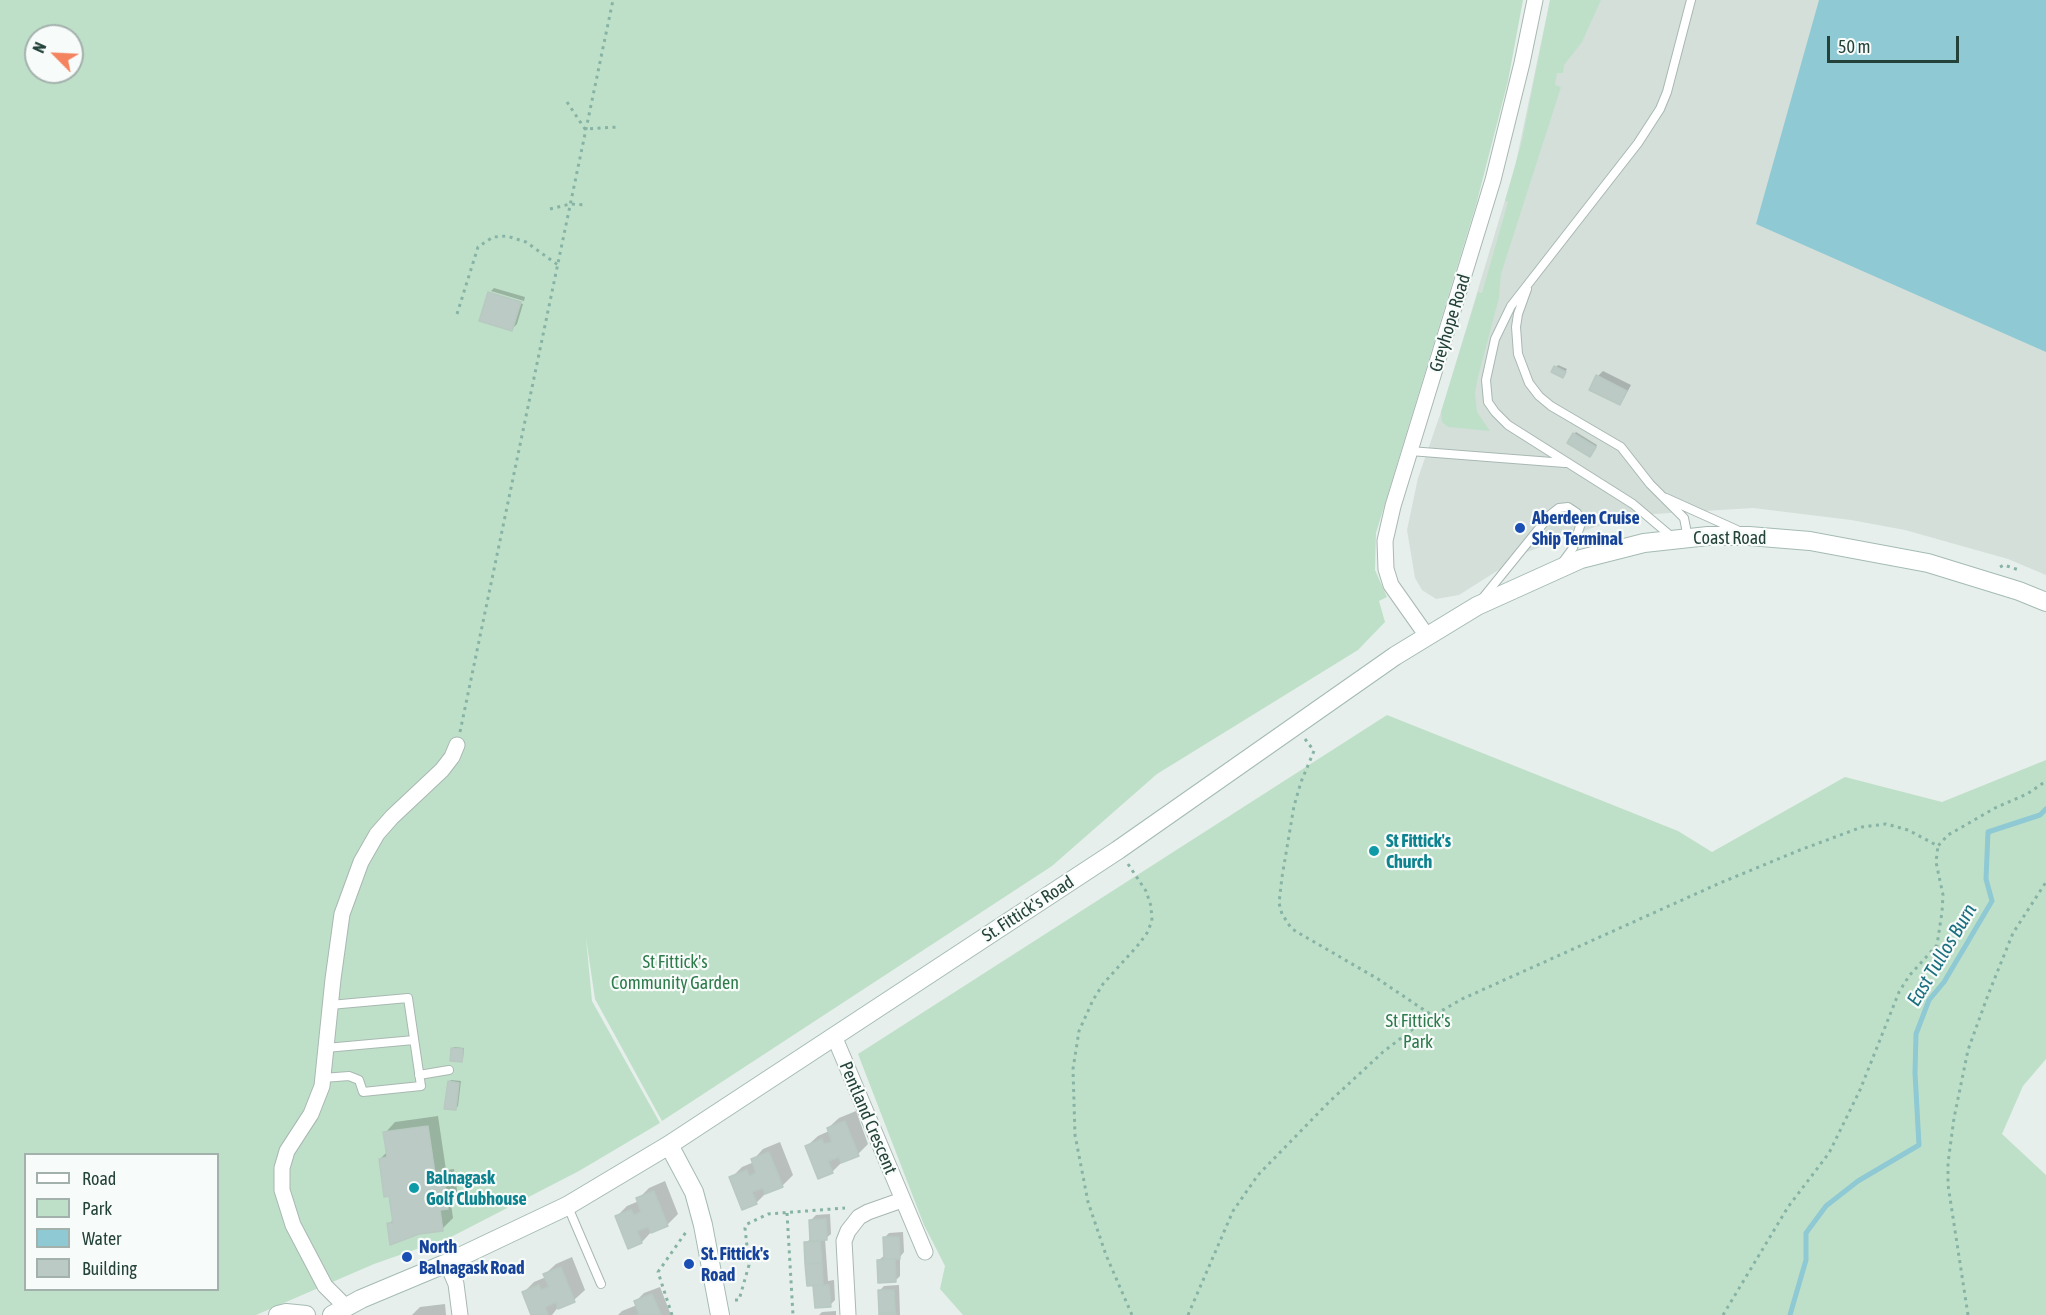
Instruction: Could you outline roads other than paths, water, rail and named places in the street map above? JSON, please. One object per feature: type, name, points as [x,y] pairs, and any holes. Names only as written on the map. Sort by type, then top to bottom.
[{"type":"street","name":"Greyhope Road","points":[[1427,636],[1391,585],[1386,568],[1387,533],[1393,506],[1493,180],[1535,0]]},
{"type":"street","name":"Coast Road","points":[[1427,636],[1477,606],[1557,569],[1604,552],[1681,538],[1749,536],[1810,541],[1892,555],[1980,578],[2046,602]]},
{"type":"street","name":"St. Fittick's Road","points":[[338,1311],[567,1206],[669,1145],[1118,850],[1427,636]]},
{"type":"street","points":[[338,1311],[293,1226],[282,1190],[282,1168],[287,1151],[311,1114],[322,1086],[342,914],[361,862],[377,834],[442,770],[452,757],[457,745]]},
{"type":"street","name":"Pentland Crescent","points":[[834,1036],[925,1252]]},
{"type":"street","points":[[669,1145],[694,1192],[704,1225],[719,1308]]},
{"type":"street","points":[[848,1315],[844,1241],[848,1231],[859,1217],[878,1207],[902,1200]]},
{"type":"street","points":[[447,1263],[456,1284],[460,1315]]},
{"type":"street","points":[[278,1315],[286,1313],[306,1315]]},
{"type":"lane","points":[[1530,282],[1518,314],[1516,327],[1518,354],[1529,383],[1551,406],[1621,447],[1650,484],[1684,518],[1681,538],[1638,507],[1508,426],[1491,407],[1486,395],[1487,373],[1500,326],[1511,306],[1651,126],[1667,92],[1691,0]]},
{"type":"lane","points":[[1410,451],[1567,463]]},
{"type":"lane","points":[[1662,496],[1749,536]]},
{"type":"lane","points":[[1477,606],[1550,515],[1559,508],[1568,507],[1577,513],[1581,523],[1580,529],[1573,548],[1557,569]]},
{"type":"lane","points":[[323,1078],[349,1076],[358,1080],[363,1092],[421,1086],[408,998],[330,1005]]},
{"type":"lane","points":[[326,1048],[414,1040]]},
{"type":"lane","points":[[419,1075],[449,1070]]},
{"type":"lane","points":[[567,1206],[601,1284]]},
{"type":"water","points":[[1819,0],[2046,0],[2046,352],[1756,224]]},
{"type":"waterway","name":"East Tullos Burn","points":[[1790,1315],[1806,1260],[1806,1233],[1826,1206],[1858,1181],[1919,1145],[1915,1073],[1916,1034],[1929,1000],[1944,982],[1992,901],[1986,879],[1988,832],[2040,815],[2046,809]]},
{"type":"place","name":"Aberdeen Cruise Ship Terminal","points":[[1520,528]]},
{"type":"place","name":"St Fittick's Church","points":[[1374,851]]},
{"type":"place","name":"Balnagask Golf Clubhouse","points":[[414,1188]]},
{"type":"place","name":"North Balnagask Road","points":[[407,1257]]},
{"type":"place","name":"St. Fittick's Road","points":[[689,1264]]},
{"type":"park label","name":"St Fittick's Community Garden","points":[[675,972]]},
{"type":"park label","name":"St Fittick's Park","points":[[1418,1031]]}]
